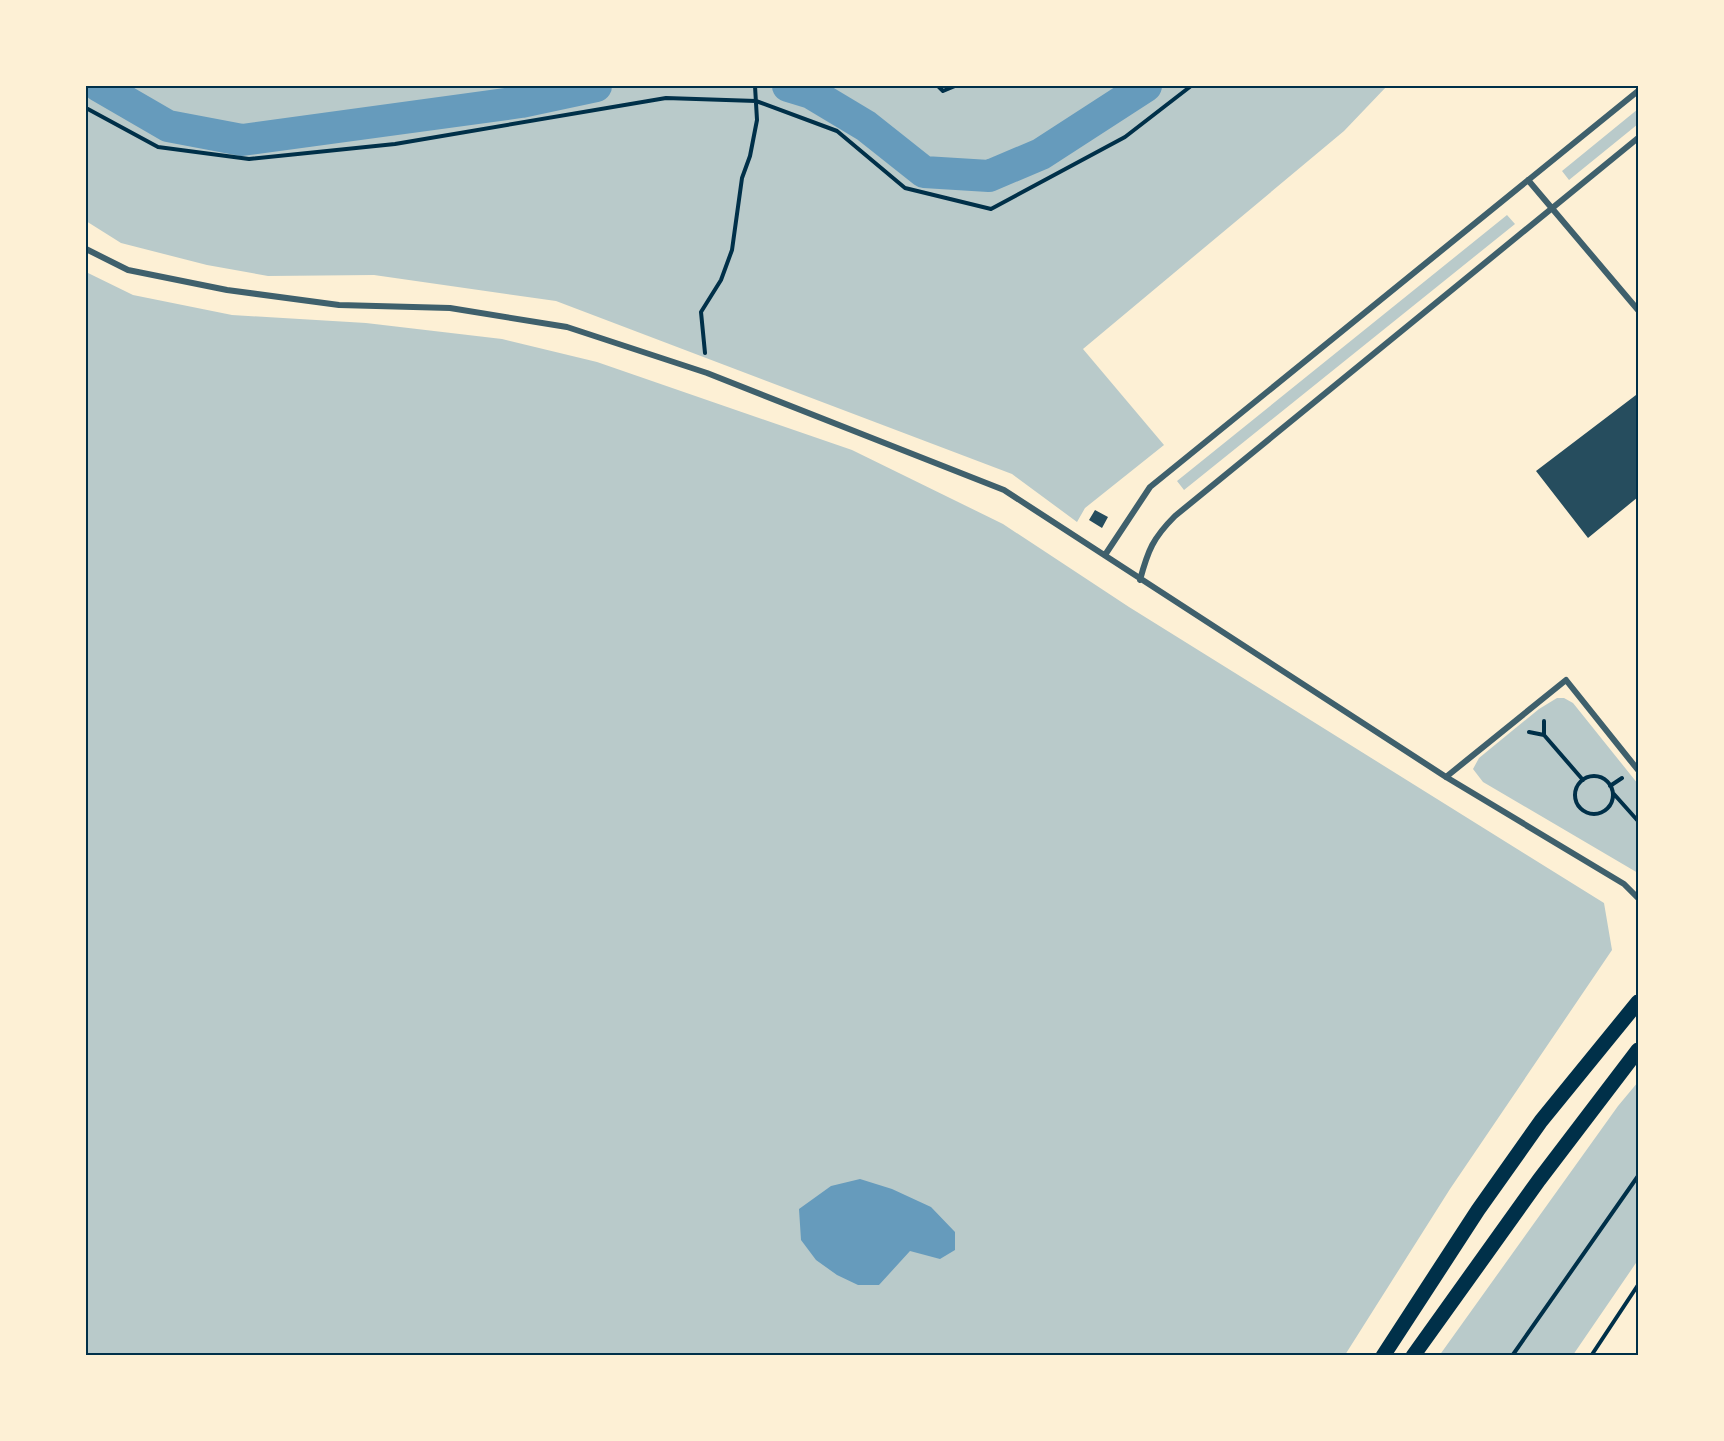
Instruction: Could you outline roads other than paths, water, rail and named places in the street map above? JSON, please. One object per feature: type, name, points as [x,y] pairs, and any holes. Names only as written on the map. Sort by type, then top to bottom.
[{"type":"main road","points":[[1383,1356],[1478,1210],[1535,1130],[1638,1002]]},
{"type":"main road","points":[[1413,1356],[1546,1171],[1638,1050]]},
{"type":"street","points":[[1105,555],[1150,487],[1638,91]]},
{"type":"street","points":[[1140,580],[1146,554],[1158,533],[1175,516],[1638,138]]},
{"type":"street","points":[[1528,180],[1638,310]]},
{"type":"street","points":[[86,249],[128,270],[227,290],[339,305],[450,308],[567,327],[707,373],[1004,490],[1446,777],[1624,884],[1638,898]]},
{"type":"street","points":[[1446,777],[1566,680],[1638,770]]},
{"type":"water","points":[[860,1179],[892,1189],[931,1207],[955,1232],[955,1250],[940,1259],[910,1251],[879,1285],[858,1285],[837,1275],[816,1260],[801,1240],[799,1209],[831,1186]]},
{"type":"waterway","points":[[99,86],[168,126],[242,140],[521,102],[596,86]]},
{"type":"waterway","points":[[788,86],[811,93],[866,126],[924,172],[989,176],[1041,154],[1146,86]]}]
